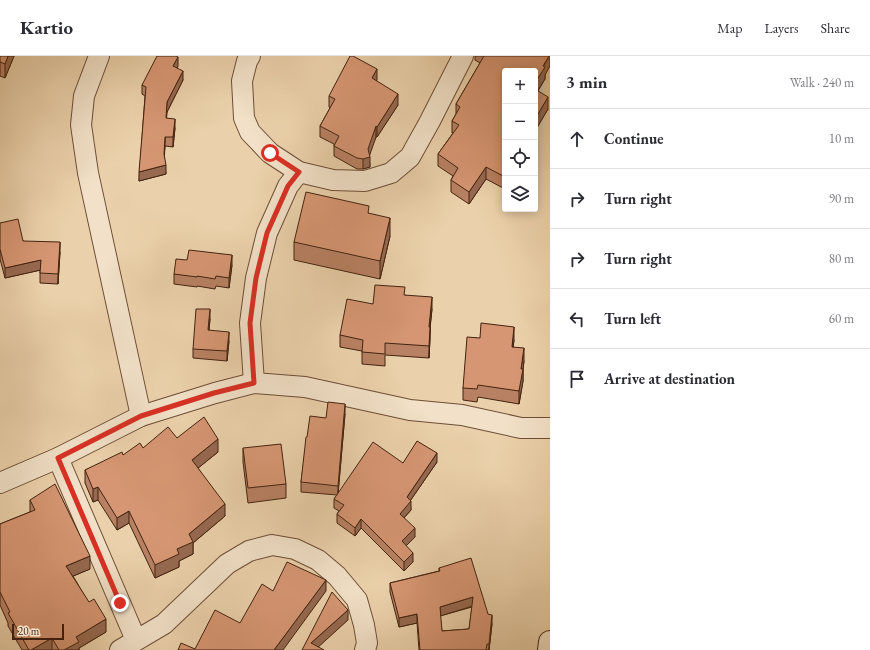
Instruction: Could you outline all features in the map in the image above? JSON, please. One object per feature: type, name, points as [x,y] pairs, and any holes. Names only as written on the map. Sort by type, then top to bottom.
[{"type":"street","points":[[99,56],[84,96],[81,125],[88,173],[141,416]]},
{"type":"street","points":[[250,56],[247,61],[242,81],[244,118],[250,132],[270,153],[299,172],[333,180],[365,181],[391,173],[410,157],[430,122],[463,56]]},
{"type":"street","points":[[254,383],[250,323],[256,278],[267,233],[288,186],[299,172]]},
{"type":"street","points":[[0,483],[58,458],[141,416],[214,393],[254,383],[305,387],[410,410],[462,415],[521,428],[550,428]]},
{"type":"street","points":[[58,458],[128,645],[164,624],[227,564],[249,551],[272,545],[295,548],[318,560],[337,576],[357,600],[367,643],[365,650]]},
{"type":"street","points":[[549,650],[550,642]]},
{"type":"building","points":[[0,56],[8,56],[5,64],[0,62]]},
{"type":"building","points":[[157,56],[178,57],[173,66],[183,71],[167,102],[166,118],[175,119],[173,137],[165,137],[164,154],[166,165],[139,172],[146,87],[142,85]]},
{"type":"building","points":[[350,56],[353,56],[377,69],[372,78],[398,94],[377,127],[376,126],[368,149],[370,157],[363,159],[357,158],[334,146],[339,136],[320,126],[335,99],[329,96]]},
{"type":"building","points":[[484,56],[549,56],[543,66],[545,67],[538,78],[538,68],[502,68],[502,175],[486,167],[469,192],[451,180],[458,168],[438,154],[459,125],[452,121],[460,107],[456,104]]},
{"type":"building","points":[[538,91],[548,97],[538,114]]},
{"type":"building","points":[[306,192],[369,206],[368,213],[390,218],[380,261],[294,242]]},
{"type":"building","points":[[18,219],[23,241],[60,242],[58,274],[40,273],[41,260],[5,268],[0,249],[0,223]]},
{"type":"building","points":[[189,250],[232,255],[229,278],[216,276],[215,279],[174,274],[176,259],[187,260]]},
{"type":"building","points":[[375,285],[405,287],[404,295],[432,297],[429,346],[385,343],[385,354],[362,352],[363,340],[340,335],[347,299],[373,304]]},
{"type":"building","points":[[196,309],[210,309],[208,330],[229,332],[227,351],[193,349]]},
{"type":"building","points":[[481,323],[514,327],[512,347],[524,348],[521,369],[523,369],[519,391],[478,385],[477,389],[463,388],[467,337],[480,338]]},
{"type":"building","points":[[328,402],[345,404],[338,486],[301,482],[310,416],[326,418]]},
{"type":"building","points":[[204,417],[218,439],[192,460],[225,504],[189,534],[193,542],[177,549],[179,554],[155,565],[129,511],[117,518],[98,487],[93,489],[85,470],[122,452],[123,455],[140,443],[143,448],[168,427],[177,438]]},
{"type":"building","points":[[417,441],[437,453],[407,497],[411,501],[400,514],[415,528],[402,541],[413,553],[404,562],[361,519],[355,528],[337,514],[344,505],[334,499],[373,442],[403,463]]},
{"type":"building","points":[[281,444],[286,484],[248,488],[243,448]]},
{"type":"building","points":[[55,484],[90,556],[66,566],[89,602],[94,599],[106,619],[76,637],[79,642],[64,650],[59,650],[52,638],[29,650],[8,613],[10,612],[0,592],[0,524],[35,510],[30,500]]},
{"type":"building","points":[[471,558],[488,614],[492,615],[489,644],[487,644],[486,650],[420,650],[417,614],[399,618],[390,583],[440,571],[439,568]],"holes":[[[473,597],[469,629],[442,631],[440,607]]]},
{"type":"building","points":[[287,562],[326,580],[274,650],[178,650],[181,643],[195,649],[215,610],[240,623],[262,584],[273,591]]},
{"type":"building","points":[[332,592],[348,610],[311,643],[324,650],[302,650]]},
{"type":"route","points":[[120,603],[58,458],[141,416],[214,393],[254,383],[250,323],[256,278],[267,233],[288,186],[299,172],[270,153]]}]
